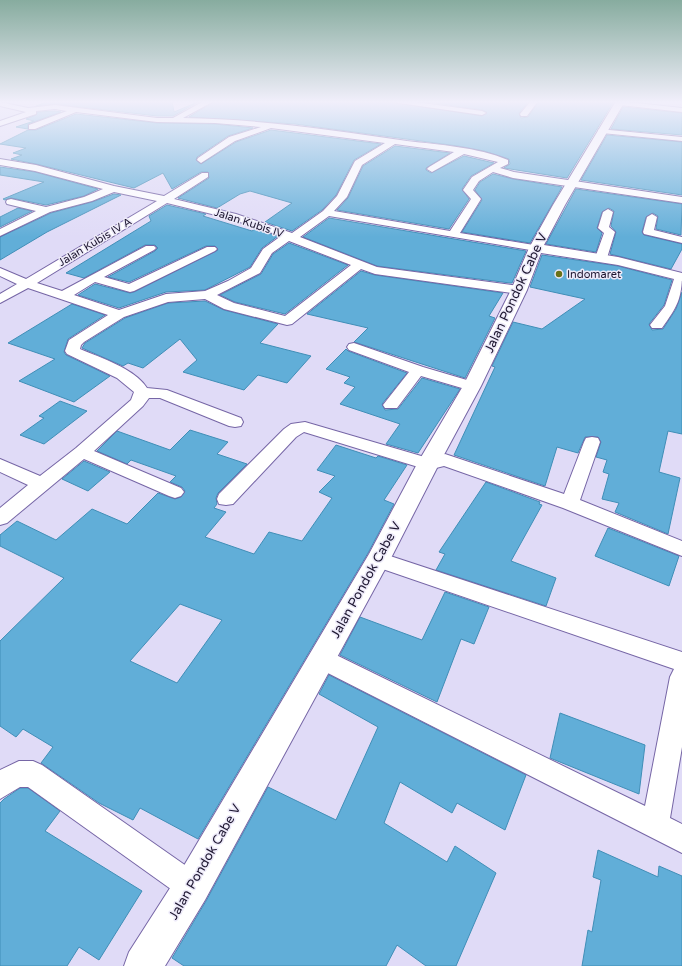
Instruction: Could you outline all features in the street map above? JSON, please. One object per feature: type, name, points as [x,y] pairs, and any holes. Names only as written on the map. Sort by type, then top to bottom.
[{"type":"street","points":[[201,160],[222,146]]},
{"type":"street","points":[[0,518],[82,452],[141,398],[142,393],[140,388],[135,383],[122,375],[72,351],[74,344],[79,339],[119,314],[166,298],[207,295],[232,284],[256,270],[268,251],[327,213],[345,194],[349,180],[358,163],[385,146]]},
{"type":"street","points":[[425,146],[464,151],[505,161],[475,179],[468,190],[476,199],[452,235]]},
{"type":"street","name":"Jalan Pondok Cabe V","points":[[143,966],[192,886],[378,560],[428,464],[472,386],[519,290],[536,248],[593,146]]},
{"type":"street","points":[[432,169],[464,151]]},
{"type":"street","name":"Jalan Kubis IV","points":[[0,162],[48,171],[113,189],[164,199],[232,216],[291,237],[359,265],[400,275],[519,290]]},
{"type":"street","points":[[0,170],[15,164]]},
{"type":"street","points":[[492,169],[513,175],[570,185],[682,200]]},
{"type":"street","name":"Jalan Kubis IV A","points":[[0,298],[104,238],[164,199],[205,175]]},
{"type":"street","points":[[0,233],[46,210],[88,199],[113,189]]},
{"type":"street","points":[[11,202],[46,210]]},
{"type":"street","points":[[601,258],[610,232],[603,228],[608,212]]},
{"type":"street","points":[[327,213],[452,235],[601,258],[681,277],[676,307],[657,325]]},
{"type":"street","points":[[652,217],[648,232],[682,240]]},
{"type":"street","points":[[63,296],[93,278],[150,248]]},
{"type":"street","points":[[93,278],[130,288],[211,249]]},
{"type":"street","points":[[207,295],[229,306],[287,321],[359,265]]},
{"type":"street","points":[[0,272],[26,283],[119,314]]},
{"type":"street","points":[[354,347],[418,370],[472,386]]},
{"type":"street","points":[[390,405],[418,370]]},
{"type":"street","points":[[142,393],[162,393],[235,422]]},
{"type":"street","points":[[226,499],[290,433],[297,428],[312,429],[428,464],[445,460],[570,503],[682,549]]},
{"type":"street","points":[[570,503],[592,442]]},
{"type":"street","points":[[82,452],[175,492]]},
{"type":"street","points":[[0,465],[41,484]]},
{"type":"street","points":[[378,560],[682,662]]},
{"type":"street","points":[[322,659],[682,839]]},
{"type":"street","points":[[656,825],[682,677]]},
{"type":"street","points":[[0,786],[12,776],[23,773],[32,774],[192,886]]},
{"type":"building","points":[[14,146],[213,146],[197,157],[196,160],[201,164],[230,146],[377,146],[354,160],[336,195],[322,210],[292,231],[265,222],[292,203],[250,191],[240,194],[217,208],[178,198],[209,178],[208,172],[201,172],[172,189],[163,173],[134,188],[11,159],[22,155],[13,153],[26,148]]},
{"type":"building","points":[[395,146],[450,153],[426,168],[426,170],[431,173],[464,156],[494,163],[471,176],[462,189],[469,199],[449,229],[337,210],[348,198],[363,166]]},
{"type":"building","points":[[458,146],[586,146],[567,178],[504,168],[510,164],[509,159],[484,151]]},
{"type":"building","points":[[601,146],[682,146],[682,195],[581,180]]},
{"type":"building","points":[[0,167],[35,172],[98,189],[84,196],[46,205],[11,198],[5,200],[3,199],[44,182],[0,175]]},
{"type":"building","points":[[493,174],[513,179],[562,187],[530,243],[462,232],[482,200],[475,190],[480,182]]},
{"type":"building","points":[[576,189],[682,204],[681,235],[656,229],[658,216],[653,213],[646,217],[642,232],[644,235],[682,244],[682,249],[671,269],[610,254],[616,232],[611,226],[614,211],[609,208],[602,212],[597,228],[602,233],[596,252],[546,244]]},
{"type":"building","points":[[114,194],[121,195],[47,232],[0,260],[0,237],[51,213],[92,202]]},
{"type":"building","points":[[167,205],[206,214],[203,216],[252,231],[255,229],[278,236],[262,248],[250,267],[205,290],[166,292],[119,308],[78,295],[95,284],[130,293],[134,292],[218,250],[215,246],[206,246],[129,282],[108,277],[155,251],[158,248],[155,245],[145,245],[84,278],[66,273],[151,221],[149,216]]},
{"type":"building","points":[[18,208],[32,211],[0,227],[0,217]]},
{"type":"building","points":[[329,218],[526,251],[512,283],[377,266],[303,237]]},
{"type":"building","points":[[289,243],[348,265],[285,314],[235,302],[220,295],[261,274],[273,254]]},
{"type":"building","points":[[542,255],[618,266],[672,280],[664,305],[649,324],[652,330],[663,329],[676,309],[682,292],[682,434],[668,431],[659,472],[680,478],[668,534],[615,512],[619,503],[602,499],[609,474],[603,472],[607,460],[596,457],[601,442],[598,437],[585,437],[578,453],[557,447],[545,486],[454,455],[495,367],[492,366],[513,322],[542,329],[585,299],[530,287]]},
{"type":"building","points":[[361,271],[375,275],[503,293],[489,316],[495,318],[465,378],[354,342],[368,328],[307,314]]},
{"type":"building","points":[[205,301],[224,310],[278,324],[260,343],[311,356],[287,383],[258,375],[244,390],[183,372],[197,360],[180,339],[143,368],[128,363],[123,366],[82,348],[85,343],[125,318],[168,303]]},
{"type":"building","points":[[72,304],[105,315],[68,339],[64,352],[66,355],[110,376],[74,402],[19,381],[55,359],[8,343]]},
{"type":"building","points":[[346,349],[407,373],[382,404],[385,410],[398,409],[422,378],[460,389],[418,453],[386,444],[400,424],[340,404],[355,387],[344,383],[350,377],[326,369]]},
{"type":"building","points":[[60,401],[87,411],[44,444],[20,435],[44,418],[39,416]]},
{"type":"building","points":[[190,430],[228,442],[217,454],[247,464],[218,493],[216,498],[217,504],[214,508],[226,512],[205,537],[254,554],[269,532],[302,541],[332,498],[319,492],[335,476],[317,470],[336,445],[376,458],[378,456],[407,465],[384,500],[394,504],[368,553],[198,839],[140,808],[133,820],[99,803],[41,763],[53,747],[23,729],[16,737],[0,726],[0,641],[64,578],[0,546],[0,535],[17,521],[56,540],[92,509],[127,524],[158,493],[175,499],[181,497],[185,491],[182,487],[170,482],[176,476],[131,460],[127,464],[97,451],[117,431],[170,450]],"holes":[[[180,604],[222,620],[177,683],[130,661]]]},
{"type":"building","points":[[84,461],[110,472],[88,491],[62,479]]},
{"type":"building","points":[[486,482],[540,502],[539,504],[542,505],[511,561],[556,578],[546,606],[436,570],[445,554],[439,552]]},
{"type":"building","points":[[608,528],[679,556],[669,586],[595,556]]},
{"type":"building","points":[[445,592],[489,607],[474,644],[461,639],[437,702],[340,655],[360,617],[422,640]]},
{"type":"building","points":[[329,675],[526,775],[505,830],[457,803],[452,813],[400,782],[384,823],[447,862],[455,846],[496,873],[456,966],[426,966],[397,945],[386,966],[184,966],[172,958],[206,901],[268,787],[336,820],[378,727],[319,694]]},
{"type":"building","points":[[560,713],[645,745],[639,794],[550,758]]},
{"type":"building","points":[[20,788],[28,788],[60,811],[45,831],[142,891],[99,960],[79,947],[67,966],[0,966],[0,803]]},
{"type":"building","points":[[598,850],[658,877],[659,866],[682,876],[682,966],[582,966],[588,930],[592,932],[601,880],[593,877]]},
{"type":"place","name":"Indomaret","points":[[559,274]]}]
